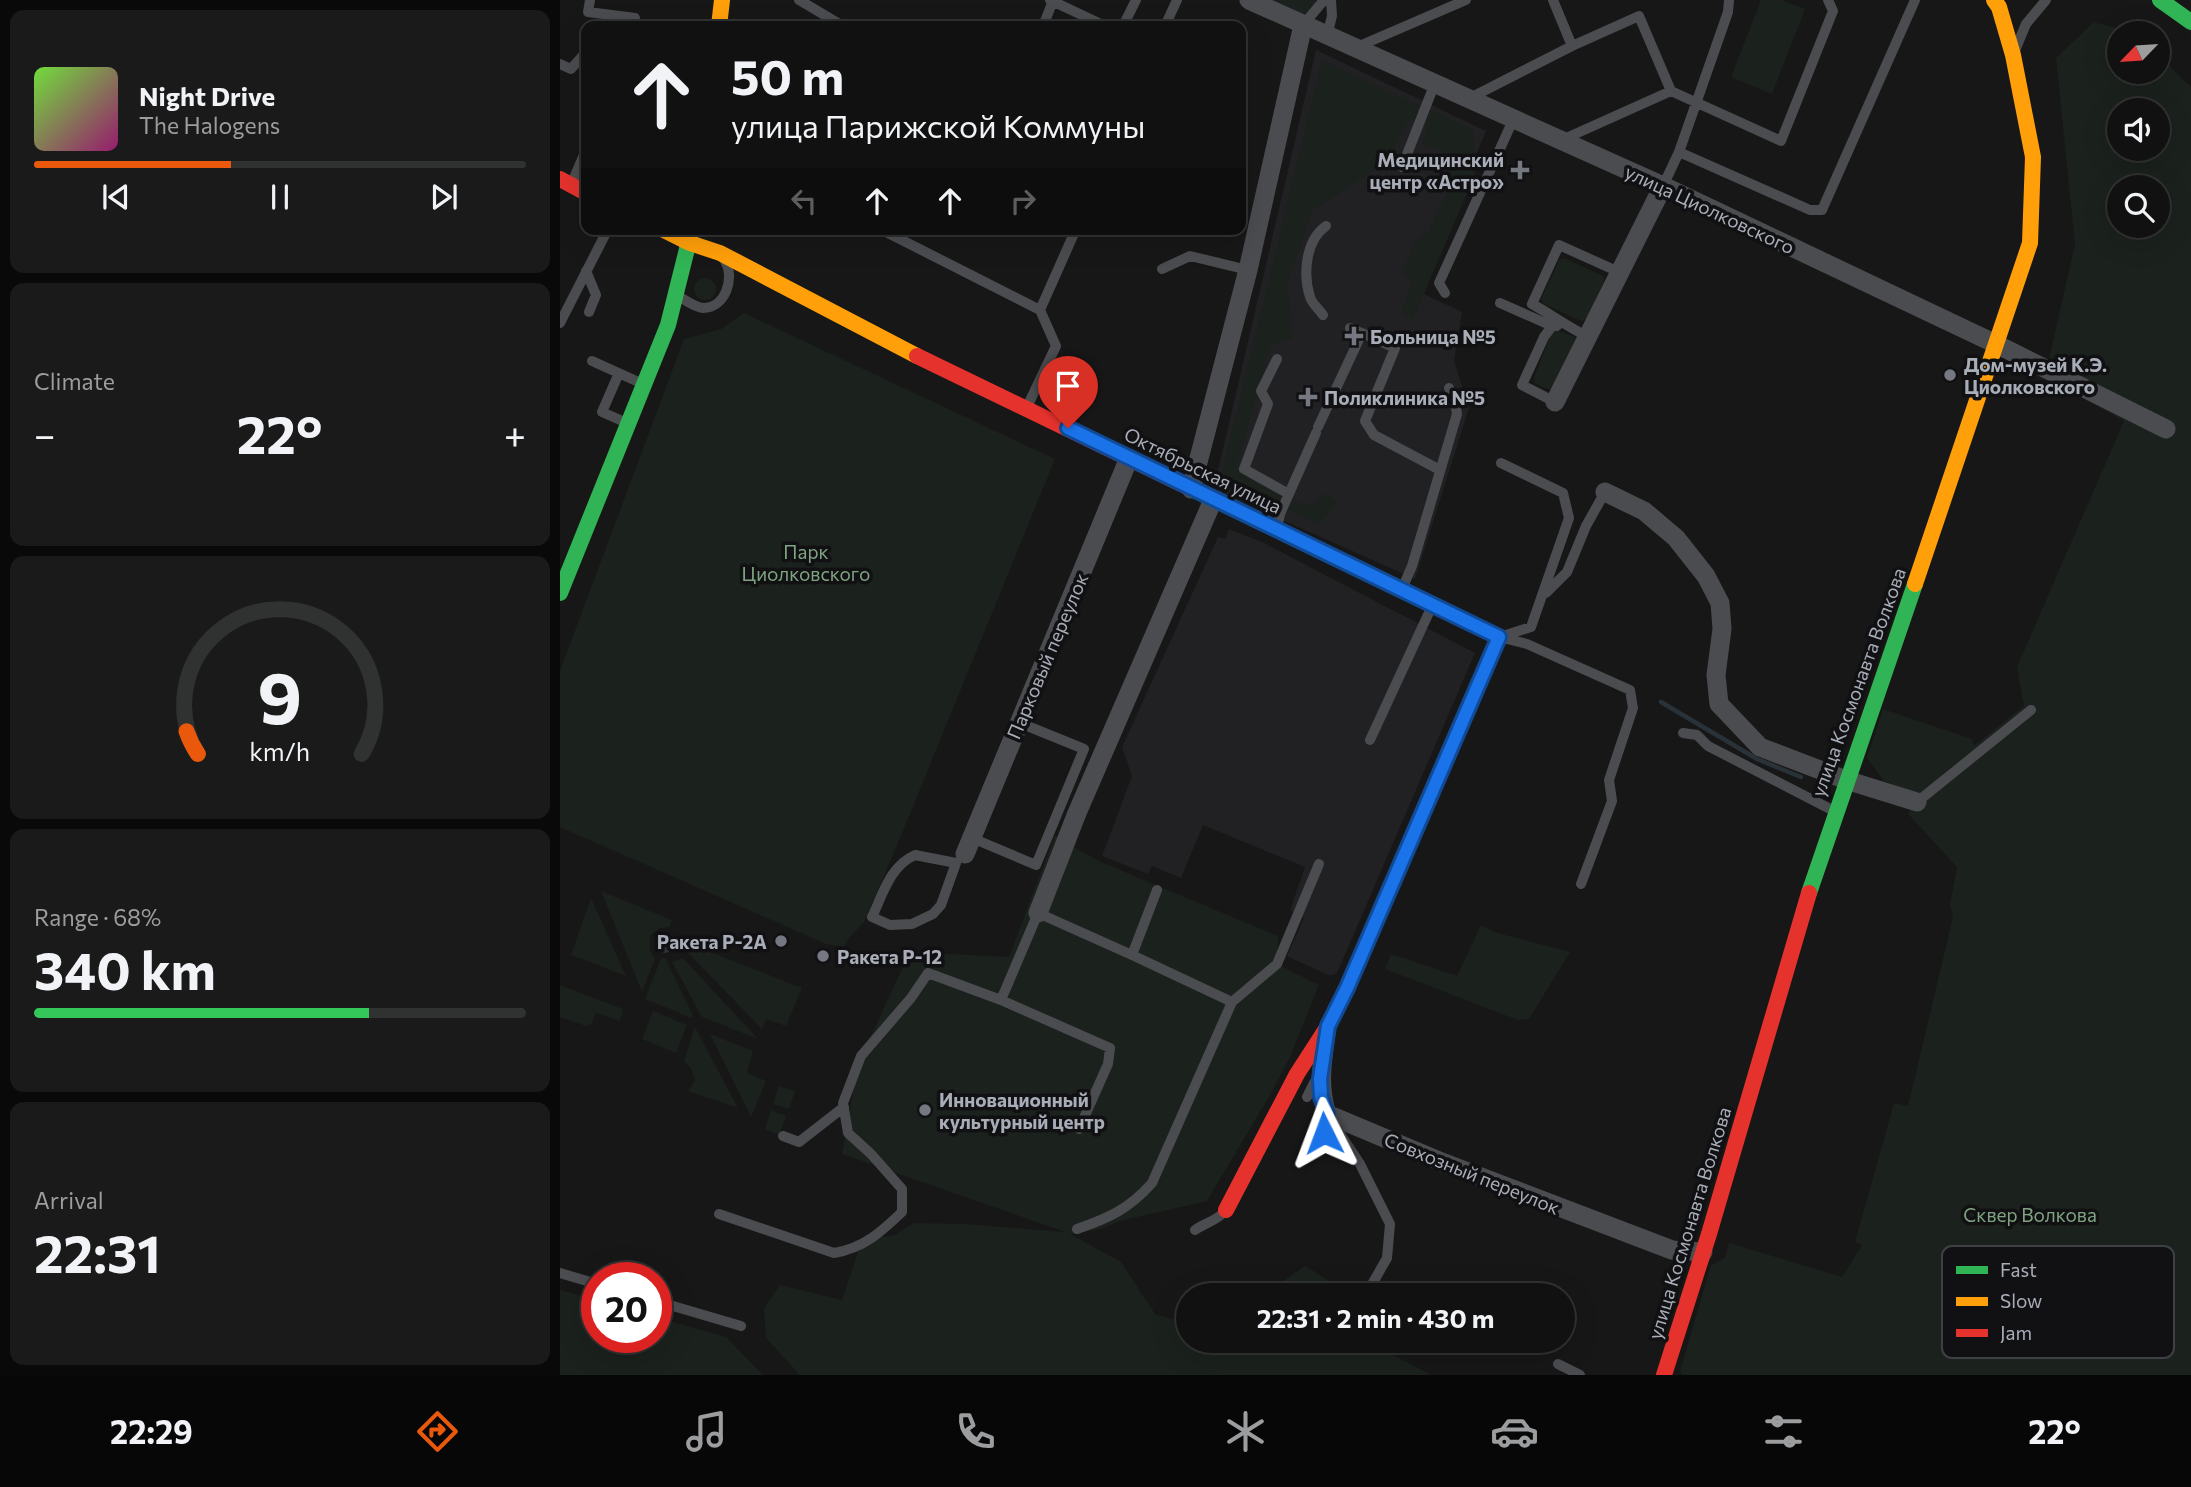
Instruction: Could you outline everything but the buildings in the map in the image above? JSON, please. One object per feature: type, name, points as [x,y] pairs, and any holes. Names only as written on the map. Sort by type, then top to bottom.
[{"type":"street","points":[[720,21],[722,0]]},
{"type":"street","name":"улица Циолковского","points":[[1250,0],[1663,186],[1998,345],[2166,429]]},
{"type":"street","name":"улица Космонавта Волкова","points":[[1664,1375],[1834,811],[1998,345],[2030,243],[2033,157],[2013,55],[1999,7],[1994,0]]},
{"type":"street","points":[[2160,0],[2191,22]]},
{"type":"street","points":[[1191,489],[1248,270],[1303,25]]},
{"type":"street","points":[[1555,402],[1663,186]]},
{"type":"street","points":[[560,593],[644,385],[677,295],[691,236]]},
{"type":"street","name":"Октябрьская улица","points":[[691,236],[911,353],[1499,637]]},
{"type":"street","name":"Парковый переулок","points":[[964,852],[1129,458]]},
{"type":"street","points":[[1605,492],[1644,511],[1676,538],[1706,576],[1720,603],[1722,629],[1716,675],[1719,704],[1760,747],[1917,802]]},
{"type":"street","points":[[1038,913],[1083,801],[1213,500]]},
{"type":"street","points":[[1226,1210],[1297,1074],[1328,1026],[1347,988],[1499,637]]},
{"type":"street","points":[[1327,1114],[1321,1097],[1320,1079],[1328,1026]]},
{"type":"street","name":"Совхозный переулок","points":[[1327,1114],[1454,1167],[1672,1251],[1703,1252]]},
{"type":"lane","points":[[590,0],[588,12],[635,18],[635,21]]},
{"type":"lane","points":[[799,0],[835,21]]},
{"type":"lane","points":[[1126,21],[1136,0]]},
{"type":"lane","points":[[1167,21],[1177,0]]},
{"type":"lane","points":[[1303,25],[1324,0]]},
{"type":"lane","points":[[1327,36],[1332,16],[1332,0]]},
{"type":"lane","points":[[1353,48],[1466,0]]},
{"type":"lane","points":[[1553,0],[1572,46]]},
{"type":"lane","points":[[1663,186],[1679,152],[1728,12],[1729,0]]},
{"type":"lane","points":[[1469,99],[1572,46],[1639,16],[1671,91],[1781,141],[1833,11],[1828,0]]},
{"type":"lane","points":[[1679,152],[1810,210],[1822,210],[1915,0]]},
{"type":"lane","points":[[2013,55],[2026,24],[2046,0]]},
{"type":"lane","points":[[1045,21],[1051,1],[1094,21]]},
{"type":"lane","points":[[560,64],[571,69],[581,58]]},
{"type":"lane","points":[[1402,167],[1435,83]]},
{"type":"lane","points":[[1563,140],[1671,91]]},
{"type":"lane","points":[[1445,293],[1439,283],[1514,118]]},
{"type":"lane","points":[[566,182],[581,158]]},
{"type":"lane","points":[[1323,315],[1311,300],[1306,271],[1308,255],[1320,230],[1326,226]]},
{"type":"lane","points":[[560,323],[605,235]]},
{"type":"lane","points":[[892,235],[1040,310],[1056,346],[1027,408]]},
{"type":"lane","points":[[1040,310],[1073,235]]},
{"type":"lane","points":[[1588,337],[1532,304],[1559,245],[1619,272]]},
{"type":"lane","points":[[677,295],[690,304],[704,308],[725,294],[730,281],[729,267],[720,253]]},
{"type":"lane","points":[[1162,269],[1190,256],[1248,270]]},
{"type":"lane","points":[[586,271],[596,295],[589,312]]},
{"type":"lane","points":[[1500,303],[1552,326],[1565,325]]},
{"type":"lane","points":[[1552,326],[1544,337],[1522,385],[1555,402]]},
{"type":"lane","points":[[1350,328],[1395,348],[1365,421],[1374,435],[1440,470]]},
{"type":"lane","points":[[1277,529],[1280,514],[1362,333]]},
{"type":"lane","points":[[1277,359],[1261,391],[1268,404],[1244,469],[1289,494]]},
{"type":"lane","points":[[592,361],[644,385]]},
{"type":"lane","points":[[619,373],[602,412],[628,424]]},
{"type":"lane","points":[[1402,589],[1412,566],[1457,414],[1449,388]]},
{"type":"lane","points":[[1499,637],[1531,627],[1569,518],[1563,493],[1501,463]]},
{"type":"lane","points":[[1542,597],[1567,572],[1586,526],[1605,492]]},
{"type":"lane","points":[[1370,740],[1432,605]]},
{"type":"lane","points":[[1499,637],[1527,644],[1630,690],[1633,708],[1609,780],[1612,800],[1581,884]]},
{"type":"lane","points":[[1917,802],[2031,710]]},
{"type":"lane","points":[[964,852],[941,905],[933,914],[912,924],[890,925],[872,917],[893,871],[905,859],[915,855],[964,852],[1036,865],[1084,749],[1020,723]]},
{"type":"lane","points":[[1683,733],[1697,735],[1707,746],[1834,811]]},
{"type":"lane","points":[[1077,1229],[1108,1219],[1139,1198],[1152,1183],[1232,1002],[1277,964],[1320,864]]},
{"type":"lane","points":[[1132,955],[1157,890]]},
{"type":"lane","points":[[1001,1000],[1038,913],[1232,1002]]},
{"type":"lane","points":[[719,1214],[834,1253],[876,1237],[902,1212],[902,1189],[849,1133],[844,1107],[860,1056],[911,998],[928,973],[1001,1000],[1110,1048],[1108,1064],[1079,1129]]},
{"type":"lane","points":[[1307,1097],[1314,1083],[1320,1079]]},
{"type":"lane","points":[[783,1136],[799,1142],[844,1107]]},
{"type":"lane","points":[[1321,1143],[1327,1114]]},
{"type":"lane","points":[[1327,1114],[1360,1164],[1390,1224],[1387,1258],[1373,1283]]},
{"type":"lane","points":[[1195,1230],[1206,1222],[1218,1219],[1226,1210]]},
{"type":"lane","points":[[560,1273],[581,1279]]},
{"type":"lane","points":[[672,1306],[741,1326]]},
{"type":"lane","points":[[1558,1364],[1580,1375]]},
{"type":"shaded area","name":"Больница №5","points":[[1316,50],[1486,131],[1475,157],[1477,159],[1420,292],[1462,312],[1454,361],[1469,408],[1415,579],[1215,490]]},
{"type":"shaded area","points":[[1229,529],[1264,543],[1475,653],[1337,973],[1333,975],[1287,956],[1304,918],[1290,910],[1305,867],[1203,825],[1181,878],[1152,866],[1148,874],[1102,856],[1132,776],[1122,747],[1218,537],[1225,539]]},
{"type":"shaded area","points":[[661,933],[669,933],[675,943],[669,953],[661,953],[655,947],[655,939]]},
{"type":"green space","points":[[1262,0],[1317,0],[1302,18]]},
{"type":"green space","points":[[1761,0],[1782,0],[1805,9],[1772,94],[1731,77]]},
{"type":"green space","name":"Сквер Волкова","points":[[2094,22],[2107,26],[2107,84],[2170,84],[2170,67],[2191,87],[2191,1375],[1682,1375],[1680,1371],[1711,1265],[1725,1258],[1729,1243],[1842,1277],[1862,1245],[1855,1242],[1894,1103],[1908,1106],[1953,917],[1950,905],[1957,867],[1908,814],[1916,794],[1884,781],[1867,758],[1883,709],[1972,739],[1974,746],[2024,706],[2017,667],[2124,421],[2045,377],[2075,244],[2056,58]]},
{"type":"green space","points":[[1322,60],[1474,131],[1475,175],[1413,319],[1401,312],[1412,284],[1403,271],[1415,242],[1429,231],[1447,192],[1454,156],[1422,144],[1429,125],[1409,119],[1388,161],[1312,211],[1287,285],[1293,337],[1270,347],[1236,469],[1307,507],[1325,493],[1338,502],[1319,524],[1221,478]]},
{"type":"green space","points":[[1564,258],[1603,276],[1604,282],[1587,319],[1581,321],[1544,304],[1541,299],[1559,260]]},
{"type":"green space","points":[[705,278],[713,281],[716,289],[713,297],[705,300],[697,297],[694,289],[697,281]]},
{"type":"green space","name":"Парк Циолковского","points":[[744,313],[1055,459],[896,848],[864,922],[844,947],[826,944],[560,827],[560,671],[684,339],[721,329]]},
{"type":"green space","points":[[1557,330],[1580,339],[1554,391],[1535,384],[1534,377],[1552,332]]},
{"type":"green space","points":[[1055,835],[1101,862],[1278,936],[1277,964],[1319,985],[1290,1057],[1207,1201],[1120,1221],[1101,1229],[1070,1234],[1121,1262],[1155,1314],[1176,1320],[1176,1353],[1390,1353],[1431,1375],[800,1375],[766,1338],[764,1308],[780,1285],[842,1300],[862,1240],[895,1235],[914,1223],[967,1224],[1065,1232],[842,1154],[858,1064],[910,952],[1009,957]]},
{"type":"green space","points":[[601,891],[672,920],[669,927],[659,928],[650,936],[650,950],[655,959],[642,992]]},
{"type":"green space","points":[[591,898],[626,976],[571,955]]},
{"type":"green space","points":[[1481,925],[1494,932],[1570,952],[1529,1019],[1518,1020],[1385,969],[1391,954],[1457,976]]},
{"type":"green space","points":[[690,944],[802,988],[786,1026],[766,1019],[762,1029],[687,952]]},
{"type":"green space","points":[[661,958],[665,958],[693,1015],[692,1018],[645,999]]},
{"type":"green space","points":[[683,958],[758,1039],[702,1017],[672,962]]},
{"type":"green space","points":[[560,985],[623,1009],[620,1021],[596,1013],[591,1024],[586,1026],[560,1017]]},
{"type":"green space","points":[[653,1011],[687,1025],[676,1053],[642,1039]]},
{"type":"green space","points":[[695,1027],[738,1108],[688,1091],[695,1080],[691,1068],[684,1061]]},
{"type":"green space","points":[[710,1034],[753,1051],[747,1073],[766,1081],[751,1117]]},
{"type":"green space","points":[[779,1086],[795,1091],[789,1109],[773,1104]]},
{"type":"green space","points":[[771,1110],[786,1116],[779,1135],[765,1129]]},
{"type":"green space","points":[[1305,1266],[1333,1283],[1280,1283]]},
{"type":"green space","points":[[560,1290],[581,1296],[581,1353],[672,1353],[672,1322],[726,1337],[763,1375],[560,1375]]},
{"type":"waterway","points":[[1661,702],[1757,759],[1801,777]]},
{"type":"traffic: fast","points":[[2160,0],[2191,22]]},
{"type":"traffic: fast","points":[[560,593],[668,325],[690,235]]},
{"type":"traffic: fast","points":[[1192,489],[1499,637],[1421,816]]},
{"type":"traffic: fast","points":[[1809,893],[1915,584]]},
{"type":"traffic: slow","points":[[720,21],[722,0]]},
{"type":"traffic: slow","points":[[1915,584],[2030,243],[2033,157],[2013,55],[1999,7],[1994,0]]},
{"type":"traffic: slow","points":[[674,235],[720,253],[917,356]]},
{"type":"traffic: jam","points":[[560,179],[581,190]]},
{"type":"traffic: jam","points":[[917,356],[1192,489]]},
{"type":"traffic: jam","points":[[1226,1210],[1297,1074],[1328,1026],[1347,988],[1421,816]]},
{"type":"traffic: jam","points":[[1664,1375],[1709,1234],[1809,893]]},
{"type":"place","name":"Медицинский центр «Астро»","points":[[1520,170]]},
{"type":"place","name":"Больница №5","points":[[1354,336]]},
{"type":"place","name":"Дом-музей К.Э. Циолковского","points":[[1950,375]]},
{"type":"place","name":"Поликлиника №5","points":[[1308,397]]},
{"type":"place","name":"Ракета Р-2А","points":[[781,941]]},
{"type":"place","name":"Ракета Р-12","points":[[823,956]]},
{"type":"place","name":"Инновационный культурный центр","points":[[925,1110]]},
{"type":"route","points":[[1068,428],[1499,637],[1347,988],[1328,1026],[1320,1079],[1321,1097],[1327,1114],[1324,1133]]}]
